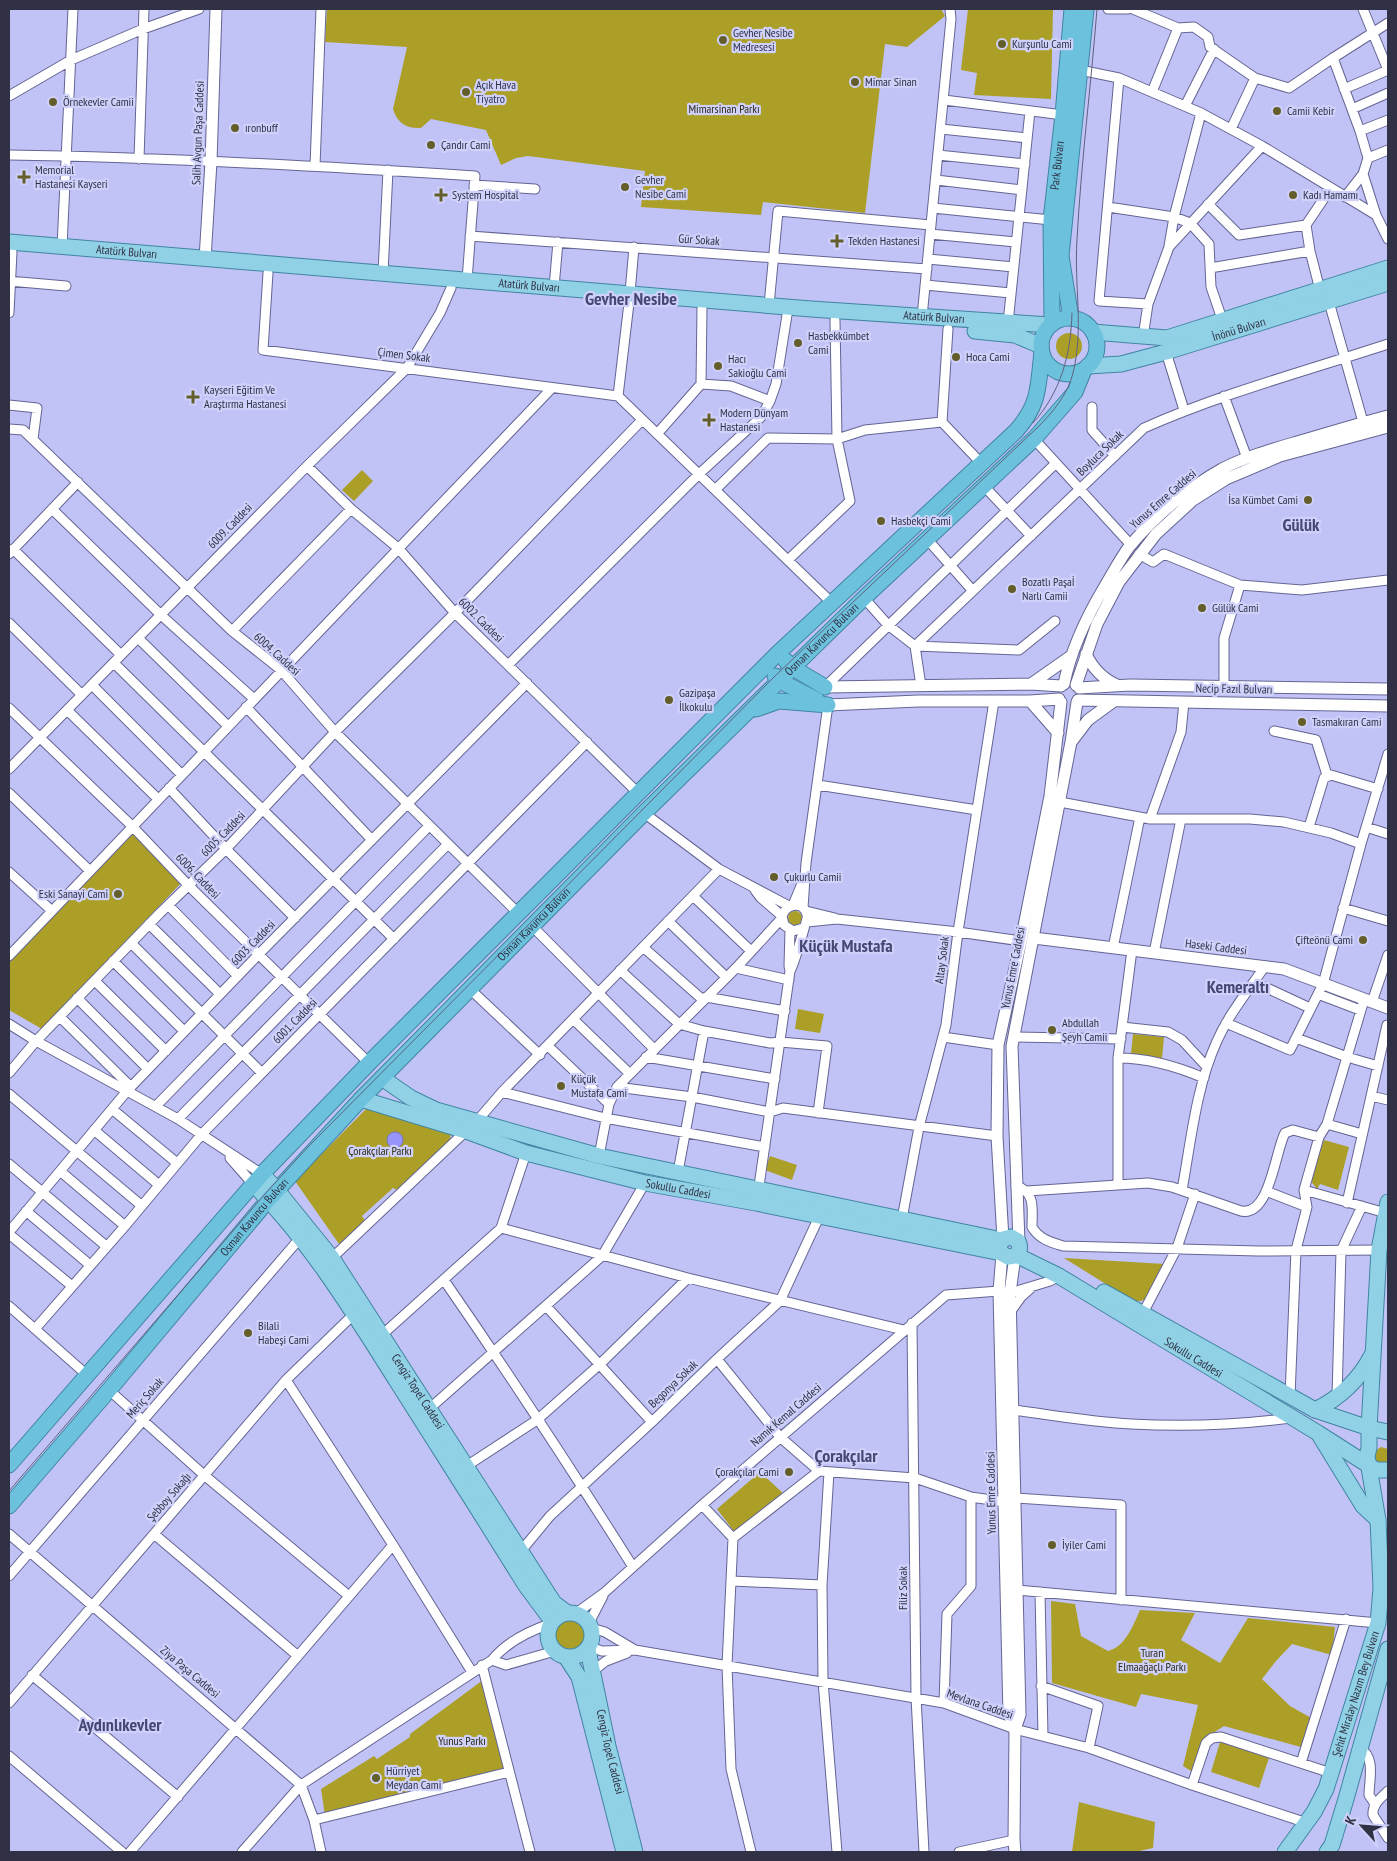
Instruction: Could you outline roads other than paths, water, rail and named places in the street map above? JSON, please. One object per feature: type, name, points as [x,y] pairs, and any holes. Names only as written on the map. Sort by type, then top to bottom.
[{"type":"highway","name":"Park Bulvarı","points":[[1051,325],[1051,220],[1063,115],[1072,9]]},
{"type":"highway","name":"Park Bulvarı","points":[[1071,318],[1061,256],[1086,9]]},
{"type":"highway","points":[[1071,318],[1082,321],[1093,332],[1096,339],[1096,351],[1086,368],[1067,374],[1056,370],[1047,363],[1042,349],[1043,335],[1051,325],[1060,319],[1071,318]]},
{"type":"highway","name":"Osman Kavuncu Bulvarı","points":[[9,1466],[257,1179],[369,1063],[777,654],[1016,431],[1027,418],[1035,402],[1042,349]]},
{"type":"highway","name":"Osman Kavuncu Bulvarı","points":[[9,1506],[273,1194],[361,1099],[471,990],[644,813],[864,598],[1034,439],[1075,392],[1086,368]]},
{"type":"highway","points":[[777,654],[793,668],[825,687]]},
{"type":"highway","points":[[765,666],[780,681],[828,705]]},
{"type":"highway","points":[[749,712],[780,701],[828,705]]},
{"type":"main road","name":"Atatürk Bulvarı","points":[[10,249],[62,247],[554,287],[702,308],[1015,335],[1042,349]]},
{"type":"main road","name":"Atatürk Bulvarı","points":[[10,249],[451,288],[769,305],[1051,325]]},
{"type":"main road","name":"İnönü Bulvarı","points":[[1086,368],[1121,364],[1166,352],[1324,296],[1388,268]]},
{"type":"main road","name":"İnönü Bulvarı","points":[[1093,332],[1167,338],[1324,296],[1388,282]]},
{"type":"main road","name":"Sokullu Caddesi","points":[[382,1078],[412,1098],[526,1154],[645,1183],[757,1196],[902,1219],[1010,1248],[1143,1314],[1315,1410],[1369,1428],[1388,1432]]},
{"type":"main road","name":"Sokullu Caddesi","points":[[361,1099],[599,1156],[678,1172],[819,1217],[1010,1248],[1380,1471],[1388,1470]]},
{"type":"main road","name":"Cengiz Topel Caddesi","points":[[257,1179],[332,1258],[383,1334],[554,1603],[570,1613]]},
{"type":"main road","name":"Cengiz Topel Caddesi","points":[[273,1194],[354,1314],[526,1586],[551,1622]]},
{"type":"main road","points":[[1369,1428],[1379,1250],[1387,1207]]},
{"type":"main road","points":[[1315,1410],[1337,1397],[1356,1380],[1373,1352]]},
{"type":"main road","name":"Şehit Miralay Nazım Bey Bulvarı","points":[[1285,1852],[1320,1802],[1331,1773],[1378,1623],[1381,1588],[1378,1520],[1370,1464],[1367,1456],[1369,1428]]},
{"type":"main road","points":[[1318,1432],[1363,1506],[1378,1520]]},
{"type":"main road","points":[[1369,1448],[1380,1440],[1388,1442]]},
{"type":"main road","points":[[570,1613],[584,1618],[590,1625],[592,1635],[589,1648],[579,1655],[561,1654],[548,1638],[551,1622],[557,1616],[570,1613]]},
{"type":"main road","name":"Cengiz Topel Caddesi","points":[[589,1648],[604,1730],[635,1852]]},
{"type":"main road","name":"Şehit Miralay Nazım Bey Bulvarı","points":[[1327,1852],[1332,1846],[1388,1649]]},
{"type":"main road","name":"Cengiz Topel Caddesi","points":[[561,1654],[579,1677],[624,1852]]},
{"type":"street","points":[[62,247],[73,9]]},
{"type":"street","points":[[138,159],[144,9]]},
{"type":"street","points":[[9,96],[71,60],[143,29],[199,9]]},
{"type":"street","name":"Salih Avgun Paşa Caddesi","points":[[205,258],[211,162],[216,9]]},
{"type":"street","points":[[315,166],[321,9]]},
{"type":"street","points":[[922,317],[952,19],[950,9]]},
{"type":"street","points":[[1108,9],[1128,9]]},
{"type":"street","points":[[1133,9],[1178,28],[1194,27],[1208,37],[1210,46],[1255,78],[1289,88],[1388,23]]},
{"type":"street","points":[[1344,88],[1388,70],[1363,9]]},
{"type":"street","points":[[1152,92],[1178,28]]},
{"type":"street","points":[[1185,106],[1214,49]]},
{"type":"street","points":[[1332,58],[1360,131],[1368,158],[1363,174],[1345,197]]},
{"type":"street","points":[[1080,70],[1119,78],[1201,113],[1262,146],[1376,215]]},
{"type":"street","points":[[1119,78],[1099,301],[1148,304]]},
{"type":"street","points":[[1231,129],[1255,78]]},
{"type":"street","points":[[1352,109],[1388,94]]},
{"type":"street","points":[[944,100],[1063,115]]},
{"type":"street","points":[[1008,323],[1030,111]]},
{"type":"street","points":[[1143,337],[1148,304],[1169,247],[1174,217],[1201,113]]},
{"type":"street","points":[[1360,131],[1388,120]]},
{"type":"street","points":[[941,129],[1027,138]]},
{"type":"street","points":[[1169,247],[1262,146]]},
{"type":"street","points":[[1368,158],[1388,150]]},
{"type":"street","points":[[9,155],[388,170],[535,189]]},
{"type":"street","points":[[938,155],[1024,164]]},
{"type":"street","points":[[383,272],[388,170]]},
{"type":"street","points":[[1363,174],[1376,215],[1388,239]]},
{"type":"street","points":[[467,280],[474,180]]},
{"type":"street","points":[[936,180],[1022,190]]},
{"type":"street","points":[[1331,188],[1306,225],[1310,251],[1346,358],[1363,422]]},
{"type":"street","points":[[1208,204],[1239,235],[1306,225]]},
{"type":"street","points":[[1108,207],[1174,217],[1190,223],[1209,244],[1211,287],[1223,322]]},
{"type":"street","points":[[933,208],[1051,220]]},
{"type":"street","points":[[769,305],[778,211],[1016,242]]},
{"type":"street","name":"Gür Sokak","points":[[470,236],[774,258],[1014,267]]},
{"type":"street","points":[[554,287],[558,242]]},
{"type":"street","points":[[634,247],[618,396],[831,602]]},
{"type":"street","points":[[9,313],[10,249]]},
{"type":"street","points":[[1210,268],[1310,251]]},
{"type":"street","name":"Çimen Sokak","points":[[268,273],[263,350],[618,396]]},
{"type":"street","points":[[10,281],[66,286]]},
{"type":"street","points":[[925,285],[1011,293]]},
{"type":"street","name":"6009. Caddesi","points":[[9,770],[306,466],[407,368],[440,313],[451,288]]},
{"type":"street","points":[[657,434],[701,384],[702,308]]},
{"type":"street","points":[[509,664],[699,474],[761,417],[770,401],[777,377],[787,316]]},
{"type":"street","points":[[788,560],[850,501],[837,439],[835,320]]},
{"type":"street","points":[[948,328],[942,422],[982,463]]},
{"type":"street","name":"Boyluca Sokak","points":[[915,646],[1144,428],[1184,410],[1224,396],[1388,344]]},
{"type":"street","points":[[1166,352],[1184,410]]},
{"type":"street","points":[[701,384],[731,386],[770,401]]},
{"type":"street","points":[[9,955],[552,388]]},
{"type":"street","points":[[1224,396],[1247,458]]},
{"type":"street","points":[[9,405],[37,408],[33,439]]},
{"type":"street","points":[[1092,407],[1092,430],[1115,456]]},
{"type":"street","name":"Yunus Emre Caddesi","points":[[1070,686],[1071,656],[1094,606],[1117,566],[1131,545],[1192,489],[1222,469],[1247,458],[1388,416]]},
{"type":"street","name":"6005. Caddesi","points":[[9,1073],[77,998],[149,924],[190,886],[264,810],[335,732],[642,420]]},
{"type":"street","points":[[716,489],[768,438],[837,439],[865,430],[942,422]]},
{"type":"street","name":"Yunus Emre Caddesi","points":[[1070,686],[1086,654],[1107,602],[1123,576],[1156,534],[1183,509],[1204,492],[1226,479],[1259,465],[1302,449],[1388,426]]},
{"type":"street","name":"6004. Caddesi","points":[[9,429],[23,430],[232,630],[281,670],[335,732],[518,913]]},
{"type":"street","points":[[1034,439],[1131,545]]},
{"type":"street","points":[[825,687],[1056,463]]},
{"type":"street","name":"6002. Caddesi","points":[[306,466],[350,509],[398,548],[455,612],[638,793]]},
{"type":"street","points":[[78,482],[11,552],[121,655]]},
{"type":"street","points":[[983,485],[1031,536]]},
{"type":"street","points":[[52,509],[160,615],[254,699]]},
{"type":"street","points":[[232,630],[350,509]]},
{"type":"street","points":[[927,539],[973,591]]},
{"type":"street","points":[[1139,554],[1153,562],[1164,554],[1240,585],[1302,590],[1388,580]]},
{"type":"street","points":[[1224,686],[1224,638],[1240,585]]},
{"type":"street","points":[[864,598],[888,625],[915,646],[1020,650],[1055,621]]},
{"type":"street","points":[[9,623],[82,695]]},
{"type":"street","points":[[138,638],[228,726]]},
{"type":"street","points":[[915,646],[921,686]]},
{"type":"street","points":[[1086,654],[1092,666],[1101,675],[1117,685]]},
{"type":"street","points":[[1031,684],[1071,656]]},
{"type":"street","points":[[114,662],[394,939]]},
{"type":"street","name":"6003. Caddesi","points":[[9,1233],[76,1151],[148,1068],[258,954],[527,683]]},
{"type":"street","name":"Necip Fazıl Bulvarı","points":[[825,687],[1031,684],[1388,689]]},
{"type":"street","points":[[92,685],[182,775]]},
{"type":"street","points":[[1070,686],[1080,694],[1078,701],[1066,705],[1060,700],[1058,692],[1070,686]]},
{"type":"street","points":[[757,1196],[790,975],[805,925],[804,881],[828,705],[918,701],[1060,700]]},
{"type":"street","name":"Yunus Emre Caddesi","points":[[1010,1248],[997,1136],[998,1045],[1050,796],[1060,700]]},
{"type":"street","name":"Altay Sokak","points":[[902,1219],[919,1127],[946,1025],[958,932],[994,701]]},
{"type":"street","points":[[1030,701],[1058,733]]},
{"type":"street","name":"Yunus Emre Caddesi","points":[[1015,1852],[1016,1729],[1020,1715],[1017,1590],[1010,1500],[1005,1292],[1016,1186],[1012,1046],[1078,701]]},
{"type":"street","name":"Necip Fazıl Bulvarı","points":[[1078,701],[1388,706]]},
{"type":"street","points":[[1071,742],[1088,720],[1114,702]]},
{"type":"street","points":[[1150,819],[1181,732],[1184,702]]},
{"type":"street","points":[[246,707],[372,840]]},
{"type":"street","name":"6006. Caddesi","points":[[9,708],[132,826],[369,1063]]},
{"type":"street","points":[[67,710],[158,799]]},
{"type":"street","points":[[1274,731],[1316,740],[1327,775]]},
{"type":"street","name":"6001. Caddesi","points":[[35,1329],[202,1134],[587,742]]},
{"type":"street","points":[[1226,1023],[1290,1050],[1320,989],[1366,827],[1378,789],[1385,775],[1388,754]]},
{"type":"street","points":[[1327,775],[1378,789]]},
{"type":"street","points":[[1308,827],[1324,778],[1327,775]]},
{"type":"street","points":[[818,784],[977,810]]},
{"type":"street","points":[[169,788],[226,849],[295,918]]},
{"type":"street","points":[[9,793],[90,871]]},
{"type":"street","points":[[1060,802],[1150,819],[1250,819],[1284,822],[1308,827],[1361,844]]},
{"type":"street","points":[[644,813],[719,869],[755,889],[791,906],[832,916],[837,919]]},
{"type":"street","points":[[1113,948],[1140,817]]},
{"type":"street","points":[[1154,953],[1180,819]]},
{"type":"street","points":[[156,1106],[429,826]]},
{"type":"street","points":[[1366,827],[1388,834]]},
{"type":"street","points":[[178,1118],[448,844]]},
{"type":"street","points":[[332,1258],[472,1126],[502,1092],[719,869]]},
{"type":"street","points":[[9,872],[51,910]]},
{"type":"street","points":[[790,975],[784,910],[791,906],[804,881]]},
{"type":"street","points":[[755,889],[760,897],[784,922],[797,931],[805,925],[837,919],[1021,940]]},
{"type":"street","points":[[693,896],[751,951]]},
{"type":"street","points":[[169,906],[238,976]]},
{"type":"street","points":[[1343,908],[1388,921]]},
{"type":"street","points":[[668,921],[726,977]]},
{"type":"street","points":[[599,1156],[605,1118],[617,1087],[751,951],[784,922]]},
{"type":"street","points":[[149,924],[220,994]]},
{"type":"street","points":[[532,926],[654,1049]]},
{"type":"street","name":"Haseki Caddesi","points":[[1034,938],[1284,969],[1320,989],[1365,1004],[1388,1008]]},
{"type":"street","points":[[131,943],[262,1073]]},
{"type":"street","points":[[643,946],[705,998],[784,1011]]},
{"type":"street","points":[[1118,1184],[1118,1058],[1132,950]]},
{"type":"street","points":[[1290,1396],[1296,1250],[1307,1207],[1304,1190],[1319,1137],[1327,1124],[1365,1004],[1388,955]]},
{"type":"street","points":[[113,961],[184,1031]]},
{"type":"street","points":[[1182,1190],[1207,1067],[1226,1023],[1264,966]]},
{"type":"street","points":[[736,968],[790,975]]},
{"type":"street","points":[[620,970],[679,1024],[704,1031],[770,1043],[780,1042],[827,1046],[818,1113]]},
{"type":"street","points":[[95,981],[166,1051]]},
{"type":"street","points":[[1254,982],[1310,1008]]},
{"type":"street","points":[[471,990],[540,1055]]},
{"type":"street","points":[[77,998],[148,1068]]},
{"type":"street","points":[[60,1017],[129,1089]]},
{"type":"street","points":[[573,1019],[630,1073]]},
{"type":"street","points":[[9,1024],[36,1041],[129,1089],[178,1118],[223,1150],[257,1179]]},
{"type":"street","points":[[1347,1202],[1387,1025]]},
{"type":"street","points":[[1122,1027],[1168,1032],[1182,1040],[1207,1067]]},
{"type":"street","points":[[678,1172],[704,1031]]},
{"type":"street","points":[[943,1037],[998,1045]]},
{"type":"street","points":[[1014,1038],[1120,1039]]},
{"type":"street","points":[[1296,1038],[1347,1057],[1378,1066]]},
{"type":"street","points":[[548,1046],[609,1104]]},
{"type":"street","points":[[646,1057],[775,1079]]},
{"type":"street","points":[[1118,1058],[1166,1064],[1204,1078]]},
{"type":"street","points":[[617,1087],[770,1112],[783,1108],[997,1136]]},
{"type":"street","points":[[502,1092],[605,1118],[765,1147]]},
{"type":"street","points":[[9,1094],[142,1206]]},
{"type":"street","points":[[1371,1096],[1388,1100]]},
{"type":"street","points":[[112,1109],[177,1164]]},
{"type":"street","points":[[1327,1124],[1362,1134]]},
{"type":"street","points":[[94,1130],[159,1185]]},
{"type":"street","points":[[1016,1186],[1027,1191],[1148,1183],[1182,1190],[1245,1212],[1258,1206],[1266,1191],[1285,1133],[1293,1130],[1319,1137]]},
{"type":"street","points":[[223,1150],[257,1179]]},
{"type":"street","points":[[383,1334],[501,1228],[526,1154]]},
{"type":"street","points":[[9,1164],[106,1246]]},
{"type":"street","points":[[60,1171],[125,1226]]},
{"type":"street","points":[[430,1408],[602,1256],[645,1183]]},
{"type":"street","points":[[1304,1190],[1362,1206],[1387,1207]]},
{"type":"street","points":[[1027,1191],[1032,1203],[1032,1227],[1044,1240],[1063,1246],[1258,1251],[1379,1250]]},
{"type":"street","points":[[1266,1191],[1307,1207]]},
{"type":"street","points":[[1143,1314],[1177,1248],[1194,1194]]},
{"type":"street","points":[[1337,1397],[1341,1250],[1362,1206]]},
{"type":"street","points":[[26,1211],[90,1265]]},
{"type":"street","name":"Begonya Sokak","points":[[520,1551],[550,1516],[780,1301],[819,1217]]},
{"type":"street","points":[[501,1228],[688,1278],[904,1330]]},
{"type":"street","points":[[9,1233],[72,1286]]},
{"type":"street","name":"Meriç Sokak","points":[[9,1576],[301,1237]]},
{"type":"street","name":"Namık Kemal Caddesi","points":[[570,1613],[604,1593],[702,1505],[946,1294],[1005,1292],[1050,1281],[1059,1276]]},
{"type":"street","points":[[466,1467],[537,1420],[599,1365],[688,1278]]},
{"type":"street","points":[[444,1280],[494,1352],[633,1567]]},
{"type":"street","points":[[1010,1311],[1033,1286]]},
{"type":"street","name":"Yunus Emre Caddesi","points":[[1005,1292],[1010,1311],[1013,1410],[1010,1500],[1009,1715],[1016,1729]]},
{"type":"street","points":[[9,1306],[87,1375]]},
{"type":"street","points":[[546,1306],[652,1422]]},
{"type":"street","name":"Şebboy Sokağı","points":[[9,1703],[286,1380],[354,1314]]},
{"type":"street","name":"Filiz Sokak","points":[[912,1323],[916,1697],[924,1852]]},
{"type":"street","points":[[717,1358],[780,1437],[824,1472],[915,1478],[970,1497],[1121,1505],[1121,1600]]},
{"type":"street","points":[[286,1380],[393,1545],[472,1672]]},
{"type":"street","points":[[109,1390],[204,1475],[349,1596]]},
{"type":"street","points":[[1013,1410],[1106,1422],[1155,1425],[1234,1424],[1294,1418]]},
{"type":"street","points":[[733,1538],[824,1472]]},
{"type":"street","points":[[824,1472],[823,1681],[837,1852]]},
{"type":"street","points":[[944,1703],[947,1614],[970,1586],[970,1497]]},
{"type":"street","points":[[702,1505],[733,1538],[727,1666],[731,1769],[751,1852]]},
{"type":"street","name":"Ziya Paşa Caddesi","points":[[9,1534],[302,1785],[314,1820],[321,1852]]},
{"type":"street","points":[[154,1534],[298,1656]]},
{"type":"street","points":[[130,1852],[393,1545]]},
{"type":"street","points":[[732,1581],[822,1585]]},
{"type":"street","points":[[1017,1590],[1378,1623]]},
{"type":"street","points":[[1040,1592],[1043,1736]]},
{"type":"street","name":"Namık Kemal Caddesi","points":[[590,1625],[604,1593]]},
{"type":"street","points":[[1301,1763],[1346,1620]]},
{"type":"street","points":[[242,1852],[302,1785],[492,1660],[501,1649],[551,1622]]},
{"type":"street","name":"Mevlana Caddesi","points":[[590,1625],[635,1650]]},
{"type":"street","name":"Mevlana Caddesi","points":[[589,1648],[602,1651],[635,1650],[944,1703],[1016,1729],[1089,1748],[1307,1823]]},
{"type":"street","points":[[593,1671],[606,1661],[635,1650]]},
{"type":"street","points":[[492,1660],[506,1665],[561,1654]]},
{"type":"street","points":[[482,1666],[530,1852]]},
{"type":"street","points":[[32,1676],[178,1797]]},
{"type":"street","points":[[1041,1686],[1098,1706],[1089,1748]]},
{"type":"street","points":[[1192,1785],[1206,1743],[1215,1737],[1221,1737],[1331,1773]]},
{"type":"street","points":[[1360,1748],[1366,1751],[1370,1758],[1369,1795],[1375,1804]]},
{"type":"street","points":[[9,1756],[122,1852]]},
{"type":"street","points":[[314,1820],[509,1772]]},
{"type":"street","points":[[1388,1791],[1375,1804],[1373,1811],[1373,1815],[1388,1838]]},
{"type":"street","points":[[959,1852],[1014,1840]]},
{"type":"tram line","points":[[9,1491],[264,1195],[308,1147],[775,676],[1038,427],[1059,402],[1071,381],[1078,340],[1076,257],[1097,9]]},
{"type":"tram line","points":[[1033,423],[1051,398],[1063,372],[1067,358],[1072,313]]},
{"type":"place","name":"Gevher Nesibe Medresesi","points":[[723,40]]},
{"type":"place","name":"Kurşunlu Cami","points":[[1002,44]]},
{"type":"place","name":"Mimar Sinan","points":[[855,82]]},
{"type":"place","name":"Açık Hava Tiyatro","points":[[466,92]]},
{"type":"place","name":"Örnekevler Camii","points":[[53,102]]},
{"type":"place","name":"Camii Kebir","points":[[1277,111]]},
{"type":"place","name":"ıronbuff","points":[[235,128]]},
{"type":"place","name":"Çandır Cami","points":[[431,145]]},
{"type":"place","name":"Memorial Hastanesi Kayseri","points":[[24,177]]},
{"type":"place","name":"Gevher Nesibe Cami","points":[[625,187]]},
{"type":"place","name":"System Hospital","points":[[441,195]]},
{"type":"place","name":"Kadı Hamamı","points":[[1293,195]]},
{"type":"place","name":"Tekden Hastanesi","points":[[837,241]]},
{"type":"place","name":"Hasbekkümbet Cami","points":[[798,343]]},
{"type":"place","name":"Hoca Cami","points":[[956,357]]},
{"type":"place","name":"Hacı Sakioğlu Cami","points":[[718,366]]},
{"type":"place","name":"Kayseri Eğitim Ve Araştırma Hastanesi","points":[[193,397]]},
{"type":"place","name":"Modern Dünyam Hastanesi","points":[[709,420]]},
{"type":"place","name":"İsa Kümbet Cami","points":[[1308,500]]},
{"type":"place","name":"Hasbekçi Cami","points":[[881,521]]},
{"type":"place","name":"Bozatlı Paşaİ Narlı Camii","points":[[1012,589]]},
{"type":"place","name":"Gülük Cami","points":[[1202,608]]},
{"type":"place","name":"Gazipaşa İlkokulu","points":[[669,700]]},
{"type":"place","name":"Tasmakıran Cami","points":[[1302,722]]},
{"type":"place","name":"Çukurlu Camii","points":[[774,877]]},
{"type":"place","name":"Eski Sanayi Cami","points":[[118,894]]},
{"type":"place","name":"Çifteönü Cami","points":[[1363,940]]},
{"type":"place","name":"Abdullah Şeyh Camii","points":[[1052,1030]]},
{"type":"place","name":"Küçük Mustafa Cami","points":[[561,1086]]},
{"type":"place","name":"Bilali Habeşi Cami","points":[[248,1333]]},
{"type":"place","name":"Çorakçılar Cami","points":[[789,1472]]},
{"type":"place","name":"İyiler Cami","points":[[1052,1545]]},
{"type":"place","name":"Hürriyet Meydan Cami","points":[[376,1778]]},
{"type":"district","name":"Gevher Nesibe","points":[[631,299]]},
{"type":"district","name":"Gülük","points":[[1301,525]]},
{"type":"district","name":"Küçük Mustafa","points":[[846,946]]},
{"type":"district","name":"Kemeraltı","points":[[1238,987]]},
{"type":"district","name":"Çorakçılar","points":[[846,1456]]},
{"type":"district","name":"Aydınlıkevler","points":[[120,1725]]},
{"type":"park label","name":"Mimarsinan Parkı","points":[[724,109]]},
{"type":"park label","name":"Çorakçılar Parkı","points":[[380,1151]]},
{"type":"park label","name":"Turan Elmaağaçlı Parkı","points":[[1152,1660]]},
{"type":"park label","name":"Yunus Parkı","points":[[462,1741]]}]
